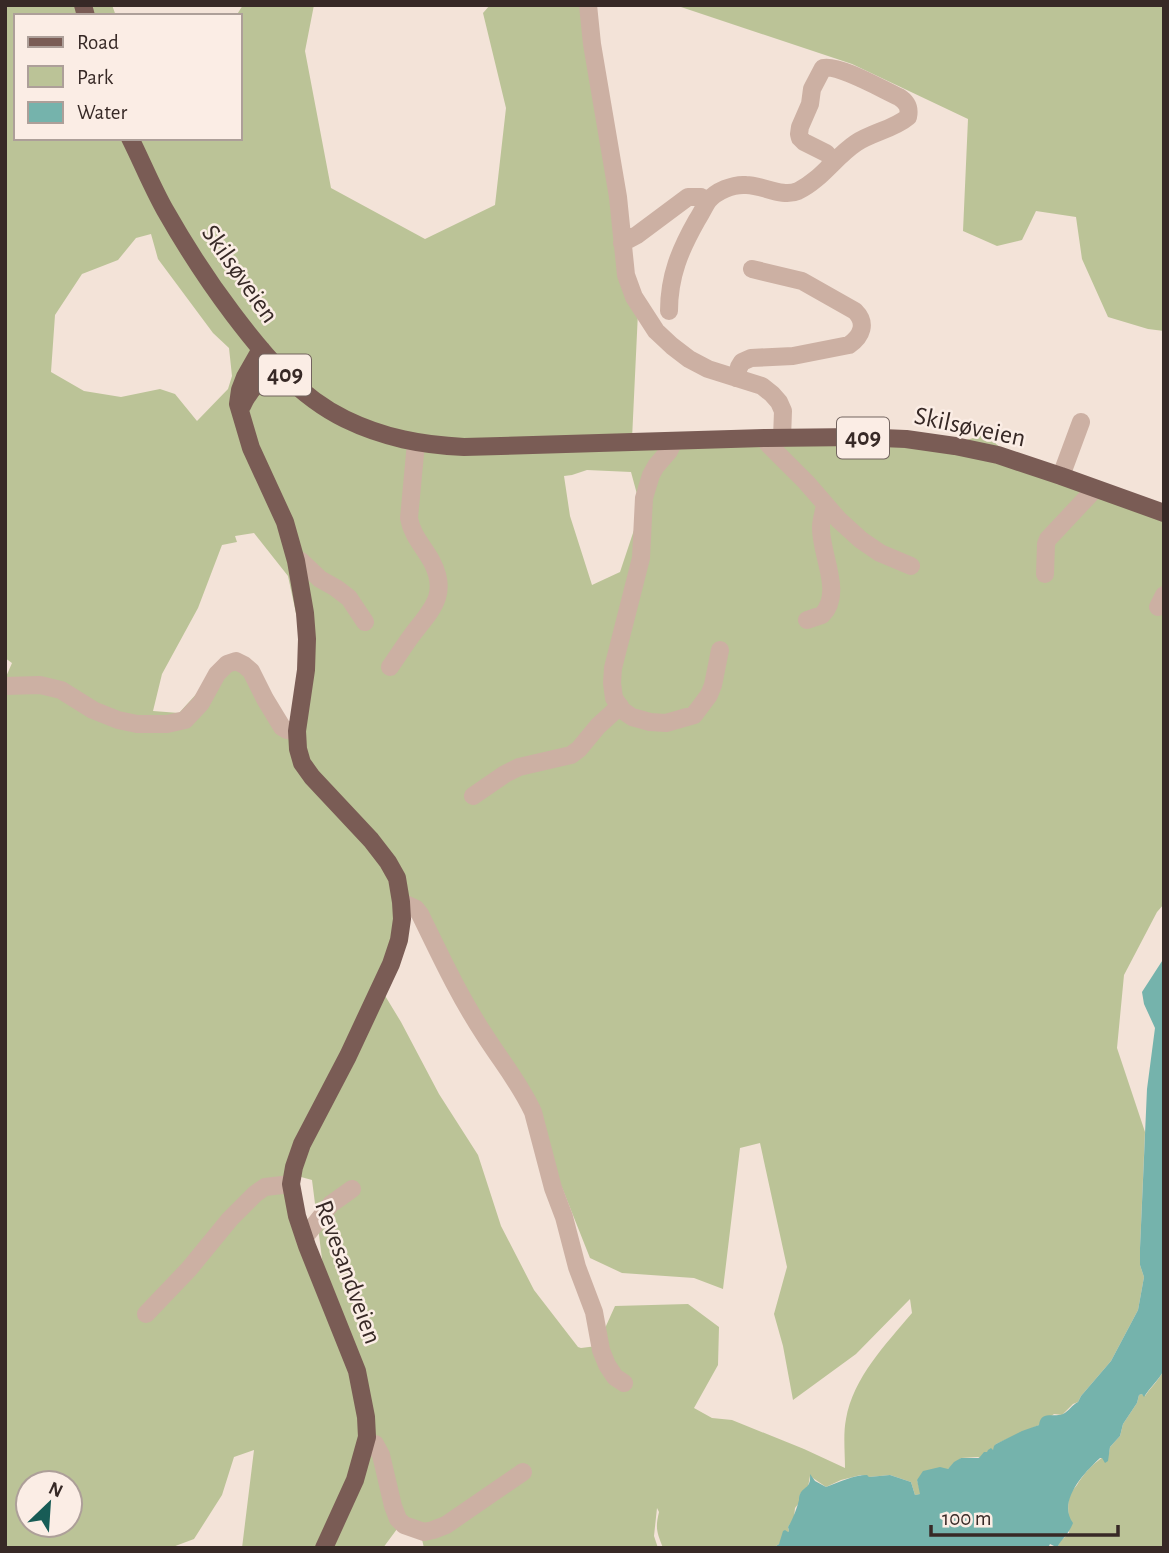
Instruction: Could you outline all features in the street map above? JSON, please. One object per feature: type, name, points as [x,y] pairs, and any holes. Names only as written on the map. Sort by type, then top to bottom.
[{"type":"main road","name":"Skilsøveien","points":[[131,140],[164,209],[189,250],[213,286],[279,370],[313,399],[346,419],[387,436],[416,443],[464,447],[774,438],[906,439],[998,455],[1164,513]]},
{"type":"main road","name":"Revesandveien","points":[[261,349],[245,377],[238,404],[251,448],[285,522],[296,561],[307,639],[306,670],[297,731],[298,748],[302,762],[313,777],[388,862],[397,878],[402,919],[391,964],[348,1056],[302,1144],[291,1184],[304,1238],[357,1371],[366,1417],[366,1443],[355,1480],[324,1548]]},
{"type":"main road","points":[[239,412],[258,381],[279,370]]},
{"type":"street","points":[[588,5],[618,197],[626,275],[634,297],[656,331],[689,359],[708,369],[762,387],[772,394],[783,411],[774,438],[768,444],[861,540],[880,553],[911,566]]},
{"type":"street","points":[[669,311],[669,292],[686,240],[714,195],[737,185],[761,186],[789,193],[798,191],[816,180],[853,145],[871,134],[900,124],[908,117],[905,101],[828,67],[824,68],[812,89],[810,104],[799,134],[804,142],[826,153],[834,162]]},
{"type":"street","points":[[622,243],[638,235],[688,197],[701,197],[708,201]]},
{"type":"street","points":[[736,378],[742,362],[751,358],[793,356],[849,345],[856,340],[863,324],[855,311],[802,281],[752,269]]},
{"type":"street","points":[[1061,476],[1082,422]]},
{"type":"street","points":[[674,441],[651,475],[645,498],[641,558],[613,668],[611,683],[614,698],[632,717],[650,722],[666,723],[694,715],[709,695],[720,650]]},
{"type":"street","points":[[390,667],[426,619],[439,594],[440,580],[436,570],[411,528],[416,443]]},
{"type":"street","points":[[1045,574],[1048,539],[1095,489]]},
{"type":"street","points":[[807,620],[822,615],[830,604],[829,569],[821,528],[825,505]]},
{"type":"street","points":[[296,561],[301,561],[320,579],[349,598],[365,622]]},
{"type":"street","points":[[5,686],[40,685],[61,690],[93,710],[118,720],[138,724],[167,724],[185,720],[201,703],[217,674],[227,664],[236,662],[251,671],[282,727],[297,731]]},
{"type":"street","points":[[473,796],[519,767],[572,755],[620,706]]},
{"type":"street","points":[[401,902],[420,914],[470,1011],[514,1076],[533,1112],[577,1267],[594,1312],[601,1350],[615,1377],[624,1383]]},
{"type":"street","points":[[146,1314],[255,1194],[265,1188],[291,1184]]},
{"type":"street","points":[[304,1238],[331,1204],[352,1189]]},
{"type":"street","points":[[366,1443],[375,1444],[381,1455],[398,1519],[404,1525],[424,1532],[446,1525],[523,1472]]},
{"type":"green space","points":[[5,5],[112,5],[115,14],[14,14],[14,140],[242,140],[242,14],[237,14],[243,5],[314,5],[305,51],[331,188],[425,239],[495,205],[506,108],[483,13],[490,5],[587,5],[638,312],[632,439],[954,444],[992,432],[996,444],[1023,465],[1164,516],[1164,904],[1157,912],[1124,975],[1117,1048],[1145,1132],[1140,1248],[1140,1265],[1144,1277],[1138,1310],[1111,1361],[1078,1402],[1062,1415],[1054,1414],[1039,1425],[996,1444],[993,1451],[980,1458],[961,1458],[948,1469],[917,1480],[921,1494],[915,1495],[911,1482],[890,1475],[861,1475],[826,1487],[810,1476],[808,1487],[800,1494],[789,1531],[773,1548],[663,1548],[657,1530],[657,1508],[654,1536],[658,1548],[424,1548],[420,1531],[397,1529],[383,1548],[242,1548],[254,1450],[234,1457],[222,1495],[194,1539],[170,1548],[5,1548],[5,679],[12,663],[5,658]],"holes":[[[151,234],[158,259],[213,333],[229,348],[232,376],[228,389],[197,421],[175,394],[160,389],[121,397],[84,391],[51,372],[55,315],[82,274],[118,260],[136,238]],[[587,470],[631,472],[641,509],[620,572],[592,585],[570,516],[564,476]],[[254,533],[288,576],[303,646],[290,723],[229,658],[179,713],[153,711],[162,674],[198,608],[222,545],[237,542],[235,536]],[[412,904],[533,1123],[590,1258],[622,1273],[694,1278],[723,1289],[740,1148],[760,1143],[787,1267],[774,1314],[793,1400],[856,1354],[910,1299],[912,1313],[872,1362],[850,1404],[845,1431],[845,1468],[732,1420],[712,1418],[694,1408],[718,1365],[719,1327],[688,1304],[615,1306],[597,1346],[581,1348],[534,1290],[501,1226],[478,1155],[439,1094],[384,994]],[[299,1145],[301,1177],[312,1180],[328,1306],[290,1209]]]},
{"type":"green space","points":[[675,5],[1164,5],[1164,331],[1108,317],[1082,259],[1076,217],[1036,211],[1022,240],[997,246],[963,231],[968,119],[852,64]]},
{"type":"green space","points":[[1164,1370],[1164,1548],[1057,1548],[1061,1540],[1069,1534],[1068,1503],[1071,1493],[1091,1467],[1109,1453],[1139,1395],[1145,1396]]},
{"type":"water","points":[[1164,958],[1164,1370],[1144,1397],[1139,1395],[1137,1403],[1123,1424],[1120,1436],[1110,1447],[1108,1461],[1105,1463],[1100,1458],[1074,1488],[1068,1506],[1073,1523],[1070,1530],[1057,1548],[1050,1544],[1048,1548],[773,1548],[779,1544],[783,1531],[789,1531],[788,1527],[800,1495],[809,1485],[810,1474],[815,1481],[826,1487],[857,1476],[890,1475],[911,1482],[915,1495],[920,1494],[917,1480],[923,1471],[940,1467],[948,1469],[961,1458],[979,1458],[991,1448],[993,1450],[996,1444],[1039,1425],[1045,1416],[1063,1414],[1078,1402],[1111,1361],[1138,1310],[1144,1277],[1140,1265],[1140,1248],[1147,1089],[1155,1028],[1144,1004],[1142,992]]}]
